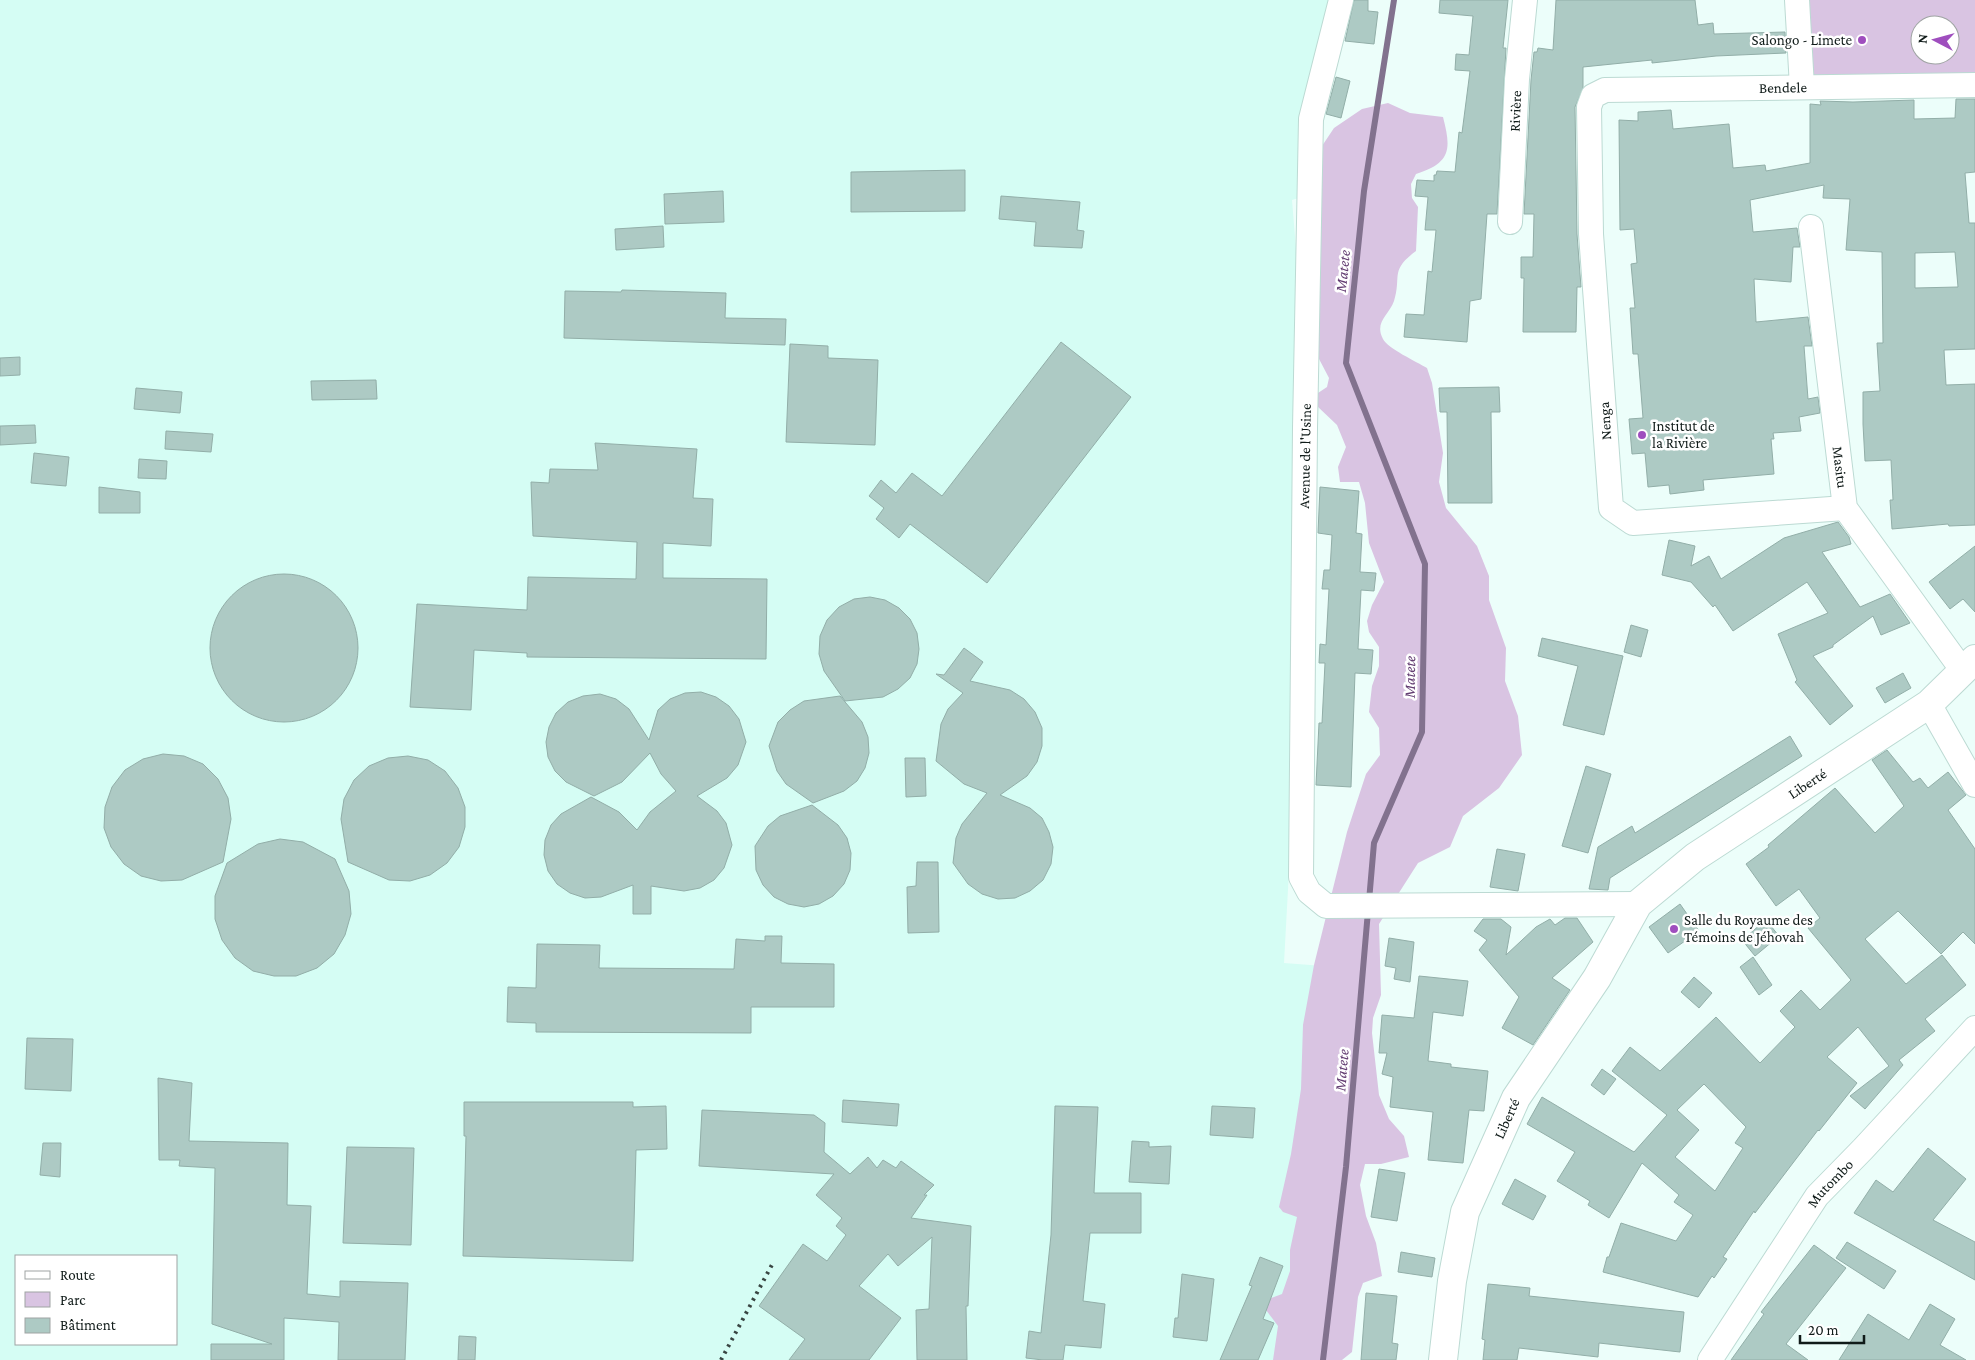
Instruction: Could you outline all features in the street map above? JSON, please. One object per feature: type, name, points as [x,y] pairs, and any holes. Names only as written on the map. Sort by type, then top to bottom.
[{"type":"street","name":"Avenue de l'Usine","points":[[1341,0],[1311,119],[1305,428],[1301,877],[1308,892],[1326,906],[1638,904]]},
{"type":"street","name":"Rivière","points":[[1510,222],[1517,79],[1525,0]]},
{"type":"street","points":[[1797,0],[1802,87]]},
{"type":"street","name":"Bendele","points":[[1593,96],[1605,90],[1975,85]]},
{"type":"street","name":"Nenga","points":[[1593,96],[1589,107],[1591,234],[1611,508],[1633,523],[1845,508]]},
{"type":"street","name":"Masitu","points":[[1811,227],[1845,508],[1969,665]]},
{"type":"street","name":"Liberté","points":[[1443,1360],[1452,1282],[1465,1212],[1516,1098],[1597,978],[1638,904],[1695,857],[1929,704],[1969,665]]},
{"type":"street","points":[[1929,704],[1975,785]]},
{"type":"street","name":"Mutombo","points":[[1710,1360],[1817,1196],[1863,1150],[1975,1028]]},
{"type":"shaded area","points":[[0,0],[1340,0],[1302,197],[1292,200],[1307,382],[1305,576],[1284,963],[1363,969],[1320,1360],[0,1360]]},
{"type":"green space","name":"Salongo - Limete","points":[[1802,0],[1975,0],[1975,73],[1807,84]]},
{"type":"green space","points":[[1388,103],[1410,113],[1443,117],[1447,146],[1446,153],[1437,165],[1416,174],[1411,184],[1412,198],[1418,207],[1416,251],[1399,269],[1394,301],[1381,323],[1381,333],[1386,343],[1427,368],[1432,383],[1443,453],[1439,482],[1446,508],[1477,546],[1489,576],[1489,600],[1506,648],[1505,681],[1518,716],[1522,755],[1499,788],[1463,816],[1450,847],[1418,863],[1379,924],[1381,995],[1373,1018],[1372,1033],[1379,1095],[1389,1119],[1404,1136],[1409,1157],[1381,1164],[1365,1164],[1360,1185],[1366,1216],[1376,1243],[1382,1276],[1363,1283],[1358,1297],[1352,1352],[1342,1360],[1273,1360],[1278,1326],[1266,1310],[1266,1300],[1282,1294],[1290,1271],[1290,1250],[1297,1217],[1283,1212],[1279,1207],[1291,1154],[1301,1089],[1303,1025],[1314,965],[1347,832],[1366,774],[1380,755],[1379,728],[1369,712],[1372,686],[1379,666],[1379,647],[1369,632],[1367,621],[1372,605],[1384,582],[1369,543],[1365,503],[1359,482],[1340,482],[1338,467],[1346,447],[1337,425],[1317,406],[1315,395],[1327,387],[1329,378],[1318,357],[1318,152],[1334,128],[1362,109]]},
{"type":"building","points":[[1354,0],[1368,0],[1368,11],[1378,12],[1374,44],[1345,41]]},
{"type":"building","points":[[1440,0],[1508,0],[1503,48],[1506,48],[1497,214],[1487,214],[1481,299],[1470,301],[1467,342],[1404,337],[1406,314],[1424,315],[1428,271],[1432,272],[1436,230],[1425,230],[1428,197],[1415,196],[1417,180],[1434,181],[1434,175],[1436,175],[1437,171],[1455,172],[1459,132],[1462,133],[1470,71],[1455,70],[1456,54],[1469,55],[1473,16],[1439,13]]},
{"type":"building","points":[[1556,0],[1695,0],[1698,25],[1713,23],[1714,34],[1785,32],[1786,53],[1716,56],[1652,63],[1652,60],[1583,67],[1583,88],[1575,107],[1577,234],[1581,287],[1577,287],[1576,332],[1523,332],[1524,278],[1521,278],[1521,257],[1533,257],[1534,214],[1524,214],[1531,80],[1534,52],[1537,52],[1538,48],[1553,50]]},
{"type":"building","points":[[1336,77],[1350,81],[1341,118],[1326,114]]},
{"type":"building","points":[[1956,99],[1975,99],[1975,172],[1965,173],[1969,223],[1975,223],[1975,349],[1944,350],[1946,385],[1975,384],[1975,525],[1949,526],[1948,524],[1892,529],[1890,500],[1893,500],[1891,460],[1865,461],[1863,424],[1863,392],[1880,391],[1877,343],[1883,343],[1882,252],[1846,250],[1850,199],[1823,198],[1824,185],[1750,200],[1753,232],[1797,228],[1800,247],[1793,247],[1791,282],[1754,279],[1756,322],[1808,317],[1812,346],[1804,346],[1808,399],[1818,397],[1820,413],[1799,417],[1801,431],[1773,433],[1774,439],[1771,439],[1774,474],[1703,480],[1704,490],[1670,494],[1669,485],[1648,487],[1645,453],[1632,454],[1629,419],[1643,418],[1638,354],[1633,354],[1630,308],[1635,308],[1631,264],[1637,263],[1634,229],[1620,230],[1619,120],[1638,121],[1638,112],[1671,110],[1673,129],[1729,124],[1733,168],[1765,165],[1766,171],[1810,163],[1810,104],[1821,105],[1820,101],[1914,100],[1914,119],[1955,118]],"holes":[[[1955,252],[1958,287],[1915,288],[1915,253]]]},
{"type":"building","points":[[965,170],[965,211],[851,212],[851,172]]},
{"type":"building","points":[[723,191],[724,222],[665,224],[664,194]]},
{"type":"building","points":[[1001,196],[1080,202],[1077,230],[1084,231],[1082,248],[1034,246],[1036,222],[999,219]]},
{"type":"building","points":[[663,226],[664,247],[616,250],[615,229]]},
{"type":"building","points":[[622,290],[726,293],[725,318],[786,319],[785,345],[564,338],[565,291],[621,292]]},
{"type":"building","points":[[1061,342],[1131,397],[987,583],[910,524],[899,538],[876,519],[884,508],[869,496],[881,480],[896,493],[912,473],[942,496]]},
{"type":"building","points":[[790,344],[828,346],[828,358],[878,360],[875,445],[786,442]]},
{"type":"building","points":[[20,357],[20,375],[0,376],[0,358]]},
{"type":"building","points":[[376,380],[377,399],[312,400],[311,381]]},
{"type":"building","points":[[1499,387],[1500,412],[1491,412],[1492,503],[1448,503],[1447,412],[1440,412],[1439,388]]},
{"type":"building","points":[[136,388],[182,392],[180,413],[134,409]]},
{"type":"building","points":[[35,425],[36,443],[0,445],[0,426]]},
{"type":"building","points":[[166,431],[213,434],[211,452],[165,449]]},
{"type":"building","points":[[595,443],[697,449],[693,498],[713,499],[711,546],[663,543],[663,578],[767,579],[766,659],[527,657],[527,653],[474,650],[471,710],[410,707],[417,604],[527,610],[528,577],[636,579],[637,542],[533,536],[531,482],[549,483],[550,469],[598,470]]},
{"type":"building","points":[[34,453],[69,457],[66,486],[31,483]]},
{"type":"building","points":[[139,459],[167,461],[166,479],[138,478]]},
{"type":"building","points":[[99,487],[140,492],[140,513],[99,513]]},
{"type":"building","points":[[1320,487],[1359,491],[1356,533],[1362,534],[1360,572],[1376,573],[1374,591],[1361,590],[1358,649],[1373,650],[1371,674],[1355,673],[1351,787],[1316,785],[1319,723],[1322,723],[1325,663],[1319,663],[1320,644],[1326,645],[1329,589],[1322,589],[1324,570],[1330,570],[1332,535],[1318,533]]},
{"type":"building","points":[[1838,522],[1849,537],[1851,544],[1822,552],[1860,607],[1890,594],[1910,623],[1881,635],[1873,616],[1833,645],[1833,647],[1813,656],[1853,706],[1830,725],[1795,682],[1797,680],[1778,634],[1828,613],[1807,582],[1733,631],[1715,605],[1713,607],[1691,582],[1662,575],[1669,540],[1695,546],[1691,566],[1709,556],[1721,579],[1784,538]]},
{"type":"building","points":[[1975,546],[1975,612],[1963,599],[1950,609],[1929,582]]},
{"type":"building","points":[[284,574],[298,575],[312,580],[325,586],[336,596],[346,607],[352,620],[357,634],[357,662],[352,676],[346,689],[336,700],[325,710],[312,716],[298,721],[284,722],[270,721],[256,716],[243,710],[232,700],[222,689],[216,676],[211,662],[210,648],[211,634],[216,620],[222,607],[232,596],[243,586],[256,580],[270,575]]},
{"type":"building","points":[[870,597],[885,600],[899,608],[910,619],[917,633],[919,649],[917,664],[910,678],[898,689],[883,697],[845,701],[824,671],[819,654],[820,636],[827,620],[839,607],[854,599]]},
{"type":"building","points":[[1631,625],[1648,630],[1641,657],[1624,652]]},
{"type":"building","points":[[1542,638],[1623,656],[1604,735],[1563,725],[1578,666],[1538,656]]},
{"type":"building","points":[[964,648],[983,662],[970,681],[1010,690],[1024,699],[1035,712],[1042,728],[1042,746],[1037,762],[1027,776],[1000,795],[1030,808],[1042,818],[1049,832],[1053,847],[1051,864],[1043,880],[1030,891],[1015,898],[998,899],[982,894],[968,884],[953,863],[956,838],[962,824],[987,793],[964,784],[936,761],[941,724],[948,709],[963,693],[936,674],[944,675]]},
{"type":"building","points":[[1903,673],[1911,688],[1885,703],[1876,688]]},
{"type":"building","points":[[701,692],[716,697],[729,706],[739,719],[746,742],[738,765],[727,778],[697,796],[717,811],[726,823],[732,845],[724,868],[714,880],[700,888],[684,891],[651,886],[651,914],[633,914],[633,885],[601,897],[585,898],[570,893],[557,884],[548,871],[544,855],[545,840],[551,825],[561,814],[591,797],[619,812],[637,830],[650,812],[676,791],[661,774],[650,753],[622,782],[594,796],[566,782],[555,771],[548,757],[546,742],[549,727],[556,713],[568,702],[583,696],[600,694],[616,699],[629,709],[649,740],[658,710],[670,699],[685,693]]},
{"type":"building","points":[[840,696],[862,722],[868,737],[869,753],[865,768],[857,781],[844,791],[813,803],[786,784],[777,771],[769,746],[778,722],[790,710],[804,701]]},
{"type":"building","points":[[1790,736],[1802,756],[1610,878],[1608,890],[1589,889],[1598,847],[1632,826],[1635,833]]},
{"type":"building","points":[[1887,750],[1913,782],[1920,778],[1928,788],[1948,772],[1966,795],[1948,810],[1975,849],[1975,944],[1963,932],[1941,954],[1898,911],[1865,939],[1906,984],[1942,955],[1966,985],[1925,1019],[1935,1031],[1899,1060],[1903,1065],[1865,1109],[1850,1096],[1889,1066],[1858,1027],[1827,1057],[1857,1083],[1818,1130],[1755,1213],[1754,1211],[1723,1257],[1727,1259],[1714,1278],[1712,1276],[1698,1297],[1603,1272],[1621,1223],[1676,1241],[1693,1215],[1674,1202],[1679,1195],[1642,1163],[1609,1218],[1588,1205],[1590,1201],[1557,1181],[1575,1152],[1527,1124],[1542,1097],[1634,1152],[1667,1115],[1612,1071],[1630,1047],[1660,1071],[1716,1017],[1760,1063],[1795,1027],[1780,1011],[1801,990],[1820,1010],[1851,980],[1808,928],[1820,918],[1799,889],[1776,906],[1746,864],[1769,847],[1768,845],[1835,788],[1875,833],[1904,806],[1872,760]],"holes":[[[1704,1084],[1746,1127],[1735,1143],[1743,1148],[1715,1191],[1675,1157],[1699,1130],[1677,1110]]]},
{"type":"building","points":[[163,754],[184,756],[203,764],[218,779],[228,798],[231,819],[223,862],[182,880],[161,881],[141,876],[124,864],[111,847],[104,828],[105,807],[112,787],[125,770],[143,759]]},
{"type":"building","points":[[408,756],[428,760],[445,771],[458,788],[465,807],[465,827],[459,847],[447,863],[430,875],[410,881],[389,880],[348,862],[341,819],[344,799],[354,780],[369,766],[388,758]]},
{"type":"building","points":[[905,758],[925,758],[926,796],[906,797]]},
{"type":"building","points":[[1586,766],[1611,774],[1588,853],[1562,846]]},
{"type":"building","points":[[812,805],[838,825],[847,838],[851,853],[850,870],[844,884],[833,896],[819,904],[804,907],[788,904],[774,897],[763,885],[756,870],[755,846],[768,826],[780,816]]},
{"type":"building","points":[[280,839],[303,842],[335,859],[349,891],[351,914],[345,935],[334,954],[317,968],[296,976],[274,976],[253,971],[235,958],[222,940],[215,919],[215,896],[227,863],[258,844]]},
{"type":"building","points":[[1497,849],[1525,854],[1518,891],[1490,887]]},
{"type":"building","points":[[917,862],[938,862],[939,932],[908,933],[907,887],[916,886]]},
{"type":"building","name":"Salle du Royaume des Témoins de Jéhovah","points":[[1680,904],[1699,931],[1668,953],[1649,927]]},
{"type":"building","points":[[1565,918],[1577,918],[1593,942],[1552,978],[1570,990],[1533,1045],[1502,1028],[1519,997],[1479,950],[1487,940],[1474,931],[1483,919],[1501,919],[1511,927],[1506,955],[1536,927],[1550,919],[1555,925]]},
{"type":"building","points":[[1766,920],[1779,936],[1755,956],[1742,940]]},
{"type":"building","points":[[765,936],[782,936],[781,963],[834,964],[834,1007],[751,1007],[751,1033],[536,1032],[536,1023],[507,1022],[508,987],[536,988],[537,944],[600,945],[599,968],[734,969],[736,939],[765,941]]},
{"type":"building","points":[[1389,938],[1414,942],[1410,982],[1394,979],[1396,968],[1385,966]]},
{"type":"building","points":[[1753,957],[1772,985],[1759,995],[1740,967]]},
{"type":"building","points":[[1419,976],[1468,981],[1463,1016],[1433,1012],[1428,1061],[1451,1064],[1451,1067],[1488,1071],[1484,1111],[1469,1110],[1463,1163],[1428,1160],[1433,1112],[1390,1107],[1393,1077],[1382,1074],[1387,1053],[1379,1053],[1382,1015],[1414,1018]]},
{"type":"building","points":[[1694,977],[1712,993],[1699,1008],[1681,992]]},
{"type":"building","points":[[27,1038],[73,1039],[71,1091],[25,1089]]},
{"type":"building","points":[[1602,1069],[1616,1079],[1604,1095],[1591,1085]]},
{"type":"building","points":[[158,1078],[192,1083],[189,1141],[288,1143],[287,1205],[311,1206],[307,1294],[340,1297],[340,1281],[408,1283],[405,1360],[338,1360],[339,1322],[284,1318],[284,1360],[211,1360],[211,1344],[272,1344],[212,1324],[215,1168],[179,1166],[180,1160],[159,1160]]},
{"type":"building","points":[[843,1100],[899,1104],[897,1126],[842,1122]]},
{"type":"building","points":[[464,1102],[633,1102],[633,1107],[666,1106],[667,1149],[636,1150],[633,1261],[463,1256],[466,1136],[464,1136]]},
{"type":"building","points":[[1055,1106],[1098,1107],[1094,1193],[1141,1193],[1141,1233],[1090,1233],[1083,1301],[1105,1304],[1101,1348],[1065,1345],[1063,1360],[1043,1360],[1026,1358],[1029,1331],[1041,1333],[1051,1235]]},
{"type":"building","points":[[1212,1106],[1255,1108],[1253,1138],[1210,1135]]},
{"type":"building","points":[[702,1110],[814,1115],[825,1123],[824,1152],[850,1174],[868,1157],[877,1168],[883,1160],[896,1168],[901,1161],[934,1185],[924,1195],[927,1195],[911,1218],[971,1226],[968,1306],[966,1306],[967,1360],[917,1360],[916,1310],[929,1309],[932,1237],[898,1266],[888,1254],[859,1286],[901,1318],[869,1360],[789,1360],[805,1339],[759,1306],[803,1244],[827,1261],[846,1235],[836,1226],[842,1218],[816,1195],[834,1174],[699,1166]]},
{"type":"building","points":[[1132,1141],[1149,1142],[1149,1147],[1171,1146],[1169,1184],[1129,1182]]},
{"type":"building","points":[[43,1143],[61,1143],[60,1177],[40,1175]]},
{"type":"building","points":[[347,1147],[414,1148],[411,1245],[343,1243]]},
{"type":"building","points":[[1928,1148],[1966,1179],[1933,1220],[1975,1242],[1975,1280],[1854,1213],[1876,1180],[1893,1192]]},
{"type":"building","points":[[1379,1169],[1405,1173],[1397,1221],[1371,1217]]},
{"type":"building","points":[[1515,1179],[1546,1196],[1533,1220],[1502,1204]]},
{"type":"building","points":[[1847,1242],[1896,1271],[1884,1289],[1836,1258]]},
{"type":"building","points":[[1814,1245],[1846,1268],[1786,1344],[1808,1360],[1731,1360],[1764,1314],[1761,1312]]},
{"type":"building","points":[[1401,1252],[1435,1258],[1432,1277],[1398,1272]]},
{"type":"building","points":[[1260,1257],[1283,1266],[1263,1319],[1274,1323],[1258,1360],[1220,1360],[1252,1286],[1249,1285]]},
{"type":"building","points":[[1182,1274],[1214,1279],[1207,1341],[1173,1337],[1175,1318],[1178,1318]]},
{"type":"building","points":[[1488,1284],[1530,1288],[1529,1296],[1684,1312],[1680,1352],[1599,1343],[1598,1357],[1519,1348],[1517,1360],[1483,1360],[1485,1340],[1482,1339]]},
{"type":"building","points":[[1366,1293],[1397,1296],[1392,1343],[1398,1344],[1396,1360],[1361,1360]]},
{"type":"building","points":[[1930,1304],[1955,1319],[1940,1345],[1966,1360],[1839,1360],[1868,1314],[1909,1340]]},
{"type":"building","points":[[459,1336],[476,1337],[475,1360],[458,1360]]},
{"type":"waterway","name":"Matete","points":[[1369,901],[1374,843],[1422,732],[1425,564],[1346,363],[1364,191],[1394,0]]},
{"type":"waterway","name":"Matete","points":[[1323,1360],[1346,1167],[1368,911]]},
{"type":"railway","points":[[721,1360],[774,1261]]},
{"type":"place","name":"Salongo - Limete","points":[[1862,40]]},
{"type":"place","name":"Institut de la Rivière","points":[[1642,435]]},
{"type":"place","name":"Salle du Royaume des Témoins de Jéhovah","points":[[1674,929]]}]
